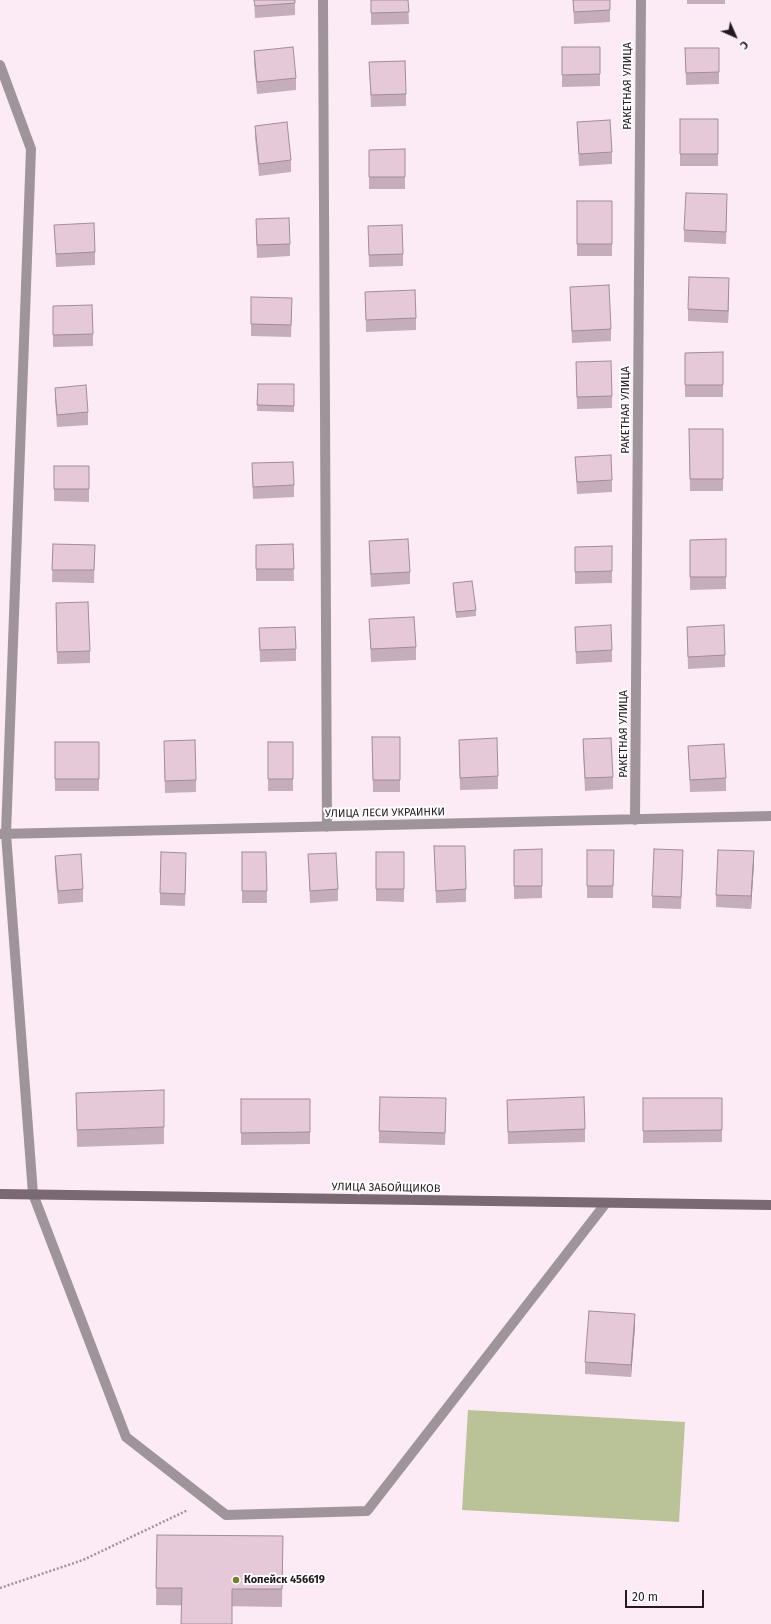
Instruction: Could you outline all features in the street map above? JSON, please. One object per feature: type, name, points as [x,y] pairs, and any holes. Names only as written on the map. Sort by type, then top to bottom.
[{"type":"main road","name":"УЛИЦА ЗАБОЙЩИКОВ","points":[[0,1194],[771,1205]]},
{"type":"street","points":[[324,0],[327,827]]},
{"type":"street","name":"РАКЕТНАЯ УЛИЦА","points":[[635,820],[641,0]]},
{"type":"street","points":[[0,65],[30,149],[3,834],[33,1194],[126,1437],[226,1515],[367,1510],[606,1203]]},
{"type":"street","name":"УЛИЦА ЛЕСИ УКРАИНКИ","points":[[3,834],[771,816]]},
{"type":"path","points":[[0,1588],[83,1560],[207,1500]]},
{"type":"green space","points":[[468,1410],[685,1422],[679,1522],[462,1510]]},
{"type":"building","points":[[254,0],[295,0],[295,3],[255,6]]},
{"type":"building","points":[[371,0],[408,0],[409,12],[371,13]]},
{"type":"building","points":[[573,0],[610,0],[610,10],[574,12]]},
{"type":"building","points":[[293,47],[296,78],[257,82],[254,51]]},
{"type":"building","points":[[562,47],[600,47],[600,74],[562,75]]},
{"type":"building","points":[[685,48],[719,48],[719,72],[686,73]]},
{"type":"building","points":[[405,61],[406,94],[371,95],[369,62]]},
{"type":"building","points":[[680,119],[718,119],[718,154],[680,154]]},
{"type":"building","points":[[610,120],[612,152],[579,154],[577,122]]},
{"type":"building","points":[[287,122],[291,160],[259,164],[255,126]]},
{"type":"building","points":[[405,149],[405,177],[369,177],[369,150]]},
{"type":"building","points":[[686,193],[727,194],[726,232],[684,230]]},
{"type":"building","points":[[577,201],[612,201],[612,244],[577,244]]},
{"type":"building","points":[[289,218],[290,244],[257,245],[256,219]]},
{"type":"building","points":[[94,223],[95,252],[56,254],[54,225]]},
{"type":"building","points":[[402,225],[403,254],[369,255],[368,226]]},
{"type":"building","points":[[689,277],[729,278],[728,311],[688,309]]},
{"type":"building","points":[[609,285],[611,329],[572,331],[570,287]]},
{"type":"building","points":[[415,290],[416,318],[366,320],[365,292]]},
{"type":"building","points":[[251,297],[292,298],[291,325],[251,324]]},
{"type":"building","points":[[92,305],[93,334],[53,335],[53,306]]},
{"type":"building","points":[[723,352],[723,385],[685,385],[685,353]]},
{"type":"building","points":[[611,361],[612,396],[577,397],[576,362]]},
{"type":"building","points":[[258,384],[294,384],[294,406],[257,405]]},
{"type":"building","points":[[86,385],[88,412],[57,415],[55,388]]},
{"type":"building","points":[[689,429],[723,429],[723,479],[690,479]]},
{"type":"building","points":[[611,455],[612,480],[577,482],[575,457]]},
{"type":"building","points":[[293,462],[294,485],[253,487],[252,463]]},
{"type":"building","points":[[54,466],[89,466],[89,489],[54,489]]},
{"type":"building","points":[[408,539],[410,572],[371,574],[369,541]]},
{"type":"building","points":[[726,539],[726,577],[690,577],[690,540]]},
{"type":"building","points":[[53,544],[95,545],[94,570],[52,570]]},
{"type":"building","points":[[293,544],[294,569],[256,569],[256,545]]},
{"type":"building","points":[[612,546],[612,571],[575,572],[575,547]]},
{"type":"building","points":[[472,581],[476,610],[456,612],[453,583]]},
{"type":"building","points":[[88,602],[90,651],[57,652],[56,603]]},
{"type":"building","points":[[414,617],[416,647],[371,649],[369,619]]},
{"type":"building","points":[[611,625],[612,650],[576,652],[575,627]]},
{"type":"building","points":[[724,625],[725,655],[688,657],[687,627]]},
{"type":"building","points":[[295,627],[296,649],[260,650],[259,628]]},
{"type":"building","points":[[372,737],[400,737],[400,780],[373,780]]},
{"type":"building","points":[[497,738],[498,776],[460,778],[459,740]]},
{"type":"building","points":[[611,738],[613,777],[585,778],[583,739]]},
{"type":"building","points":[[195,740],[196,780],[165,781],[164,741]]},
{"type":"building","points":[[55,742],[99,742],[99,779],[55,779]]},
{"type":"building","points":[[268,742],[293,742],[293,779],[268,779]]},
{"type":"building","points":[[724,744],[726,778],[690,780],[688,746]]},
{"type":"building","points":[[434,846],[465,846],[466,889],[436,891]]},
{"type":"building","points":[[542,849],[542,886],[514,886],[514,850]]},
{"type":"building","points":[[654,849],[683,850],[681,897],[652,896]]},
{"type":"building","points":[[587,850],[614,850],[613,886],[587,886]]},
{"type":"building","points":[[718,850],[754,851],[751,896],[716,895]]},
{"type":"building","points":[[161,852],[186,853],[185,894],[160,893]]},
{"type":"building","points":[[242,852],[266,852],[267,891],[242,891]]},
{"type":"building","points":[[376,852],[404,852],[404,889],[376,889]]},
{"type":"building","points":[[336,853],[338,889],[310,891],[308,854]]},
{"type":"building","points":[[81,854],[83,889],[58,891],[55,856]]},
{"type":"building","points":[[164,1090],[164,1127],[77,1130],[76,1093]]},
{"type":"building","points":[[380,1097],[446,1098],[445,1133],[379,1131]]},
{"type":"building","points":[[584,1097],[585,1129],[508,1132],[507,1100]]},
{"type":"building","points":[[643,1098],[722,1098],[722,1130],[643,1131]]},
{"type":"building","points":[[241,1099],[310,1099],[310,1132],[241,1133]]},
{"type":"building","points":[[589,1311],[635,1314],[631,1365],[585,1362]]},
{"type":"building","points":[[157,1535],[283,1536],[282,1589],[232,1589],[232,1624],[181,1624],[182,1588],[156,1588]]},
{"type":"place","name":"Копейск 456619","points":[[236,1580]]}]
